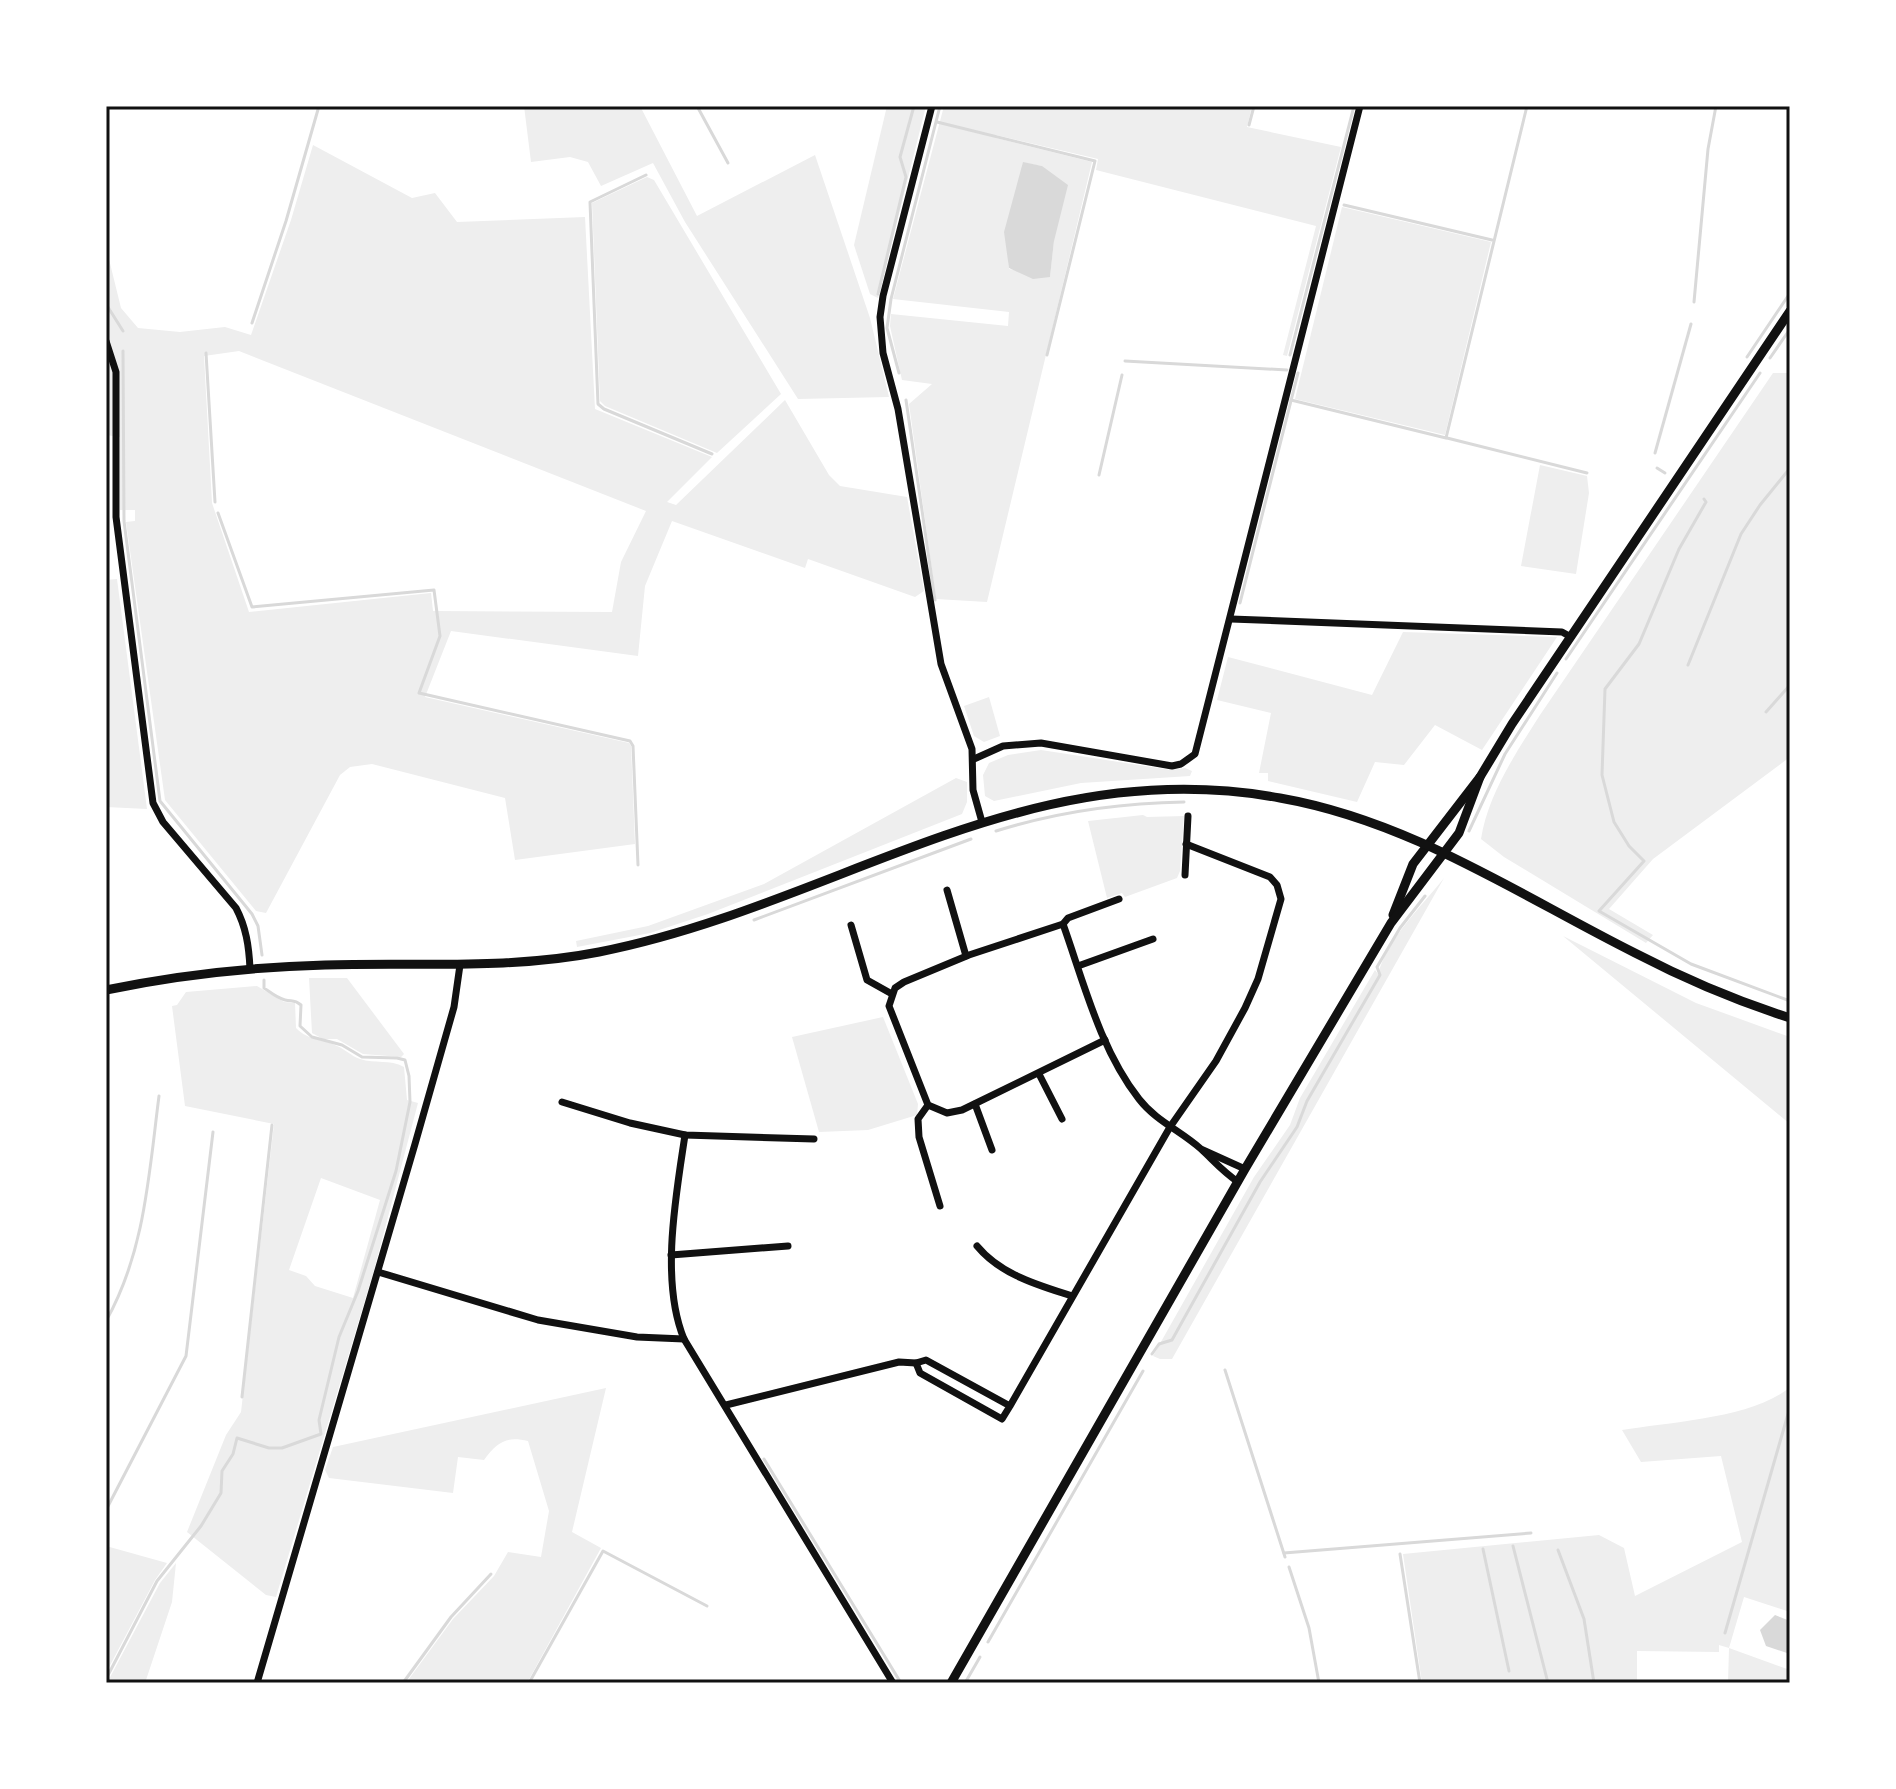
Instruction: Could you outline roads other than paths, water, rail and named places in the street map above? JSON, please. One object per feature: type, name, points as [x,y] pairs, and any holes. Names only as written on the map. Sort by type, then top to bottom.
[{"type":"main road","points":[[1391,923],[1413,864],[1480,777],[1512,724],[1790,311]]},
{"type":"main road","points":[[951,1683],[1245,1169],[1391,923],[1459,833],[1480,777]]},
{"type":"main road","points":[[106,990],[165,978],[250,969],[329,965],[460,965],[560,959],[658,939],[740,912],[982,822],[1034,807],[1135,790],[1193,788],[1246,792],[1310,803],[1368,821],[1445,852],[1703,986],[1790,1018]]},
{"type":"street","points":[[932,106],[880,317],[883,353],[898,409],[941,664],[974,759],[973,790],[982,822]]},
{"type":"street","points":[[974,759],[1003,746],[1041,743],[1172,766],[1190,760],[1199,746],[1360,106]]},
{"type":"street","points":[[106,341],[116,372],[116,517],[153,803],[163,822],[236,908],[246,935],[250,969]]},
{"type":"street","points":[[1231,619],[1562,632],[1571,637]]},
{"type":"street","points":[[1185,875],[1188,816]]},
{"type":"street","points":[[916,1363],[920,1373],[1002,1419],[1170,1127],[1216,1061],[1245,1008],[1258,979],[1281,899],[1277,885],[1270,877],[1186,844]]},
{"type":"street","points":[[947,890],[966,956]]},
{"type":"street","points":[[1105,1040],[975,1104],[947,1113],[928,1105],[889,1006],[892,994],[904,982],[966,956],[1063,924],[1068,918],[1119,899]]},
{"type":"street","points":[[1063,924],[1105,1040],[1139,1100],[1238,1182]]},
{"type":"street","points":[[851,925],[867,980],[892,994]]},
{"type":"street","points":[[1078,966],[1153,939]]},
{"type":"street","points":[[257,1683],[454,1007],[460,965]]},
{"type":"street","points":[[1039,1074],[1062,1119]]},
{"type":"street","points":[[562,1102],[630,1123],[685,1135],[814,1139]]},
{"type":"street","points":[[975,1104],[992,1150]]},
{"type":"street","points":[[928,1105],[918,1119],[919,1137],[940,1206]]},
{"type":"street","points":[[685,1135],[671,1255],[678,1323],[684,1339],[893,1683]]},
{"type":"street","points":[[1201,1150],[1245,1169]]},
{"type":"street","points":[[671,1255],[788,1246]]},
{"type":"street","points":[[977,1246],[989,1260],[1005,1270],[1072,1296]]},
{"type":"street","points":[[378,1272],[538,1320],[637,1337],[684,1339]]},
{"type":"street","points":[[726,1405],[899,1362],[926,1360],[1010,1406]]},
{"type":"waterway","points":[[252,323],[319,106]]},
{"type":"waterway","points":[[697,106],[728,163]]},
{"type":"waterway","points":[[878,294],[906,177],[900,157],[914,106]]},
{"type":"waterway","points":[[899,373],[887,328],[891,299],[940,106]]},
{"type":"waterway","points":[[1249,125],[1254,106]]},
{"type":"waterway","points":[[1290,355],[1354,106]]},
{"type":"waterway","points":[[1291,400],[1446,438],[1527,106]]},
{"type":"waterway","points":[[1694,302],[1708,149],[1716,106]]},
{"type":"waterway","points":[[937,122],[1095,161],[1047,355]]},
{"type":"waterway","points":[[646,175],[590,202],[598,404],[712,454]]},
{"type":"waterway","points":[[1344,205],[1492,240]]},
{"type":"waterway","points":[[1747,357],[1790,293]]},
{"type":"waterway","points":[[106,304],[123,331]]},
{"type":"waterway","points":[[1655,453],[1691,324]]},
{"type":"waterway","points":[[1770,358],[1790,329]]},
{"type":"waterway","points":[[123,351],[124,521],[160,801],[252,914],[258,926],[262,955]]},
{"type":"waterway","points":[[206,353],[215,502]]},
{"type":"waterway","points":[[1125,361],[1287,370]]},
{"type":"waterway","points":[[1240,603],[1298,373]]},
{"type":"waterway","points":[[1566,659],[1760,373]]},
{"type":"waterway","points":[[1099,475],[1122,375]]},
{"type":"waterway","points":[[906,400],[935,600]]},
{"type":"waterway","points":[[1447,438],[1587,473]]},
{"type":"waterway","points":[[1657,468],[1665,473]]},
{"type":"waterway","points":[[1688,665],[1741,534],[1790,468]]},
{"type":"waterway","points":[[1704,499],[1706,502],[1679,549],[1639,644],[1605,689],[1602,775],[1614,822],[1629,846],[1644,861],[1599,911],[1691,964],[1790,1001]]},
{"type":"waterway","points":[[218,513],[252,607],[434,590],[440,636],[419,693],[630,741],[633,746],[638,865]]},
{"type":"waterway","points":[[1469,831],[1505,754],[1557,673]]},
{"type":"waterway","points":[[1766,712],[1790,685]]},
{"type":"waterway","points":[[996,831],[1089,810],[1184,802]]},
{"type":"waterway","points":[[754,920],[971,839]]},
{"type":"waterway","points":[[1152,1354],[1159,1344],[1172,1340],[1260,1182],[1297,1127],[1307,1101],[1380,975],[1377,967],[1400,928],[1425,896]]},
{"type":"waterway","points":[[106,1679],[157,1581],[201,1526],[221,1493],[222,1471],[233,1454],[237,1438],[269,1448],[282,1448],[321,1434],[319,1420],[339,1337],[358,1291],[396,1171],[410,1102],[405,1060],[362,1057],[342,1045],[312,1037],[300,1026],[301,1005],[271,993],[264,988],[264,980]]},
{"type":"waterway","points":[[106,1321],[119,1295],[137,1240],[159,1096]]},
{"type":"waterway","points":[[242,1397],[272,1125]]},
{"type":"waterway","points":[[106,1510],[186,1356],[213,1132]]},
{"type":"waterway","points":[[1225,1370],[1285,1557]]},
{"type":"waterway","points":[[988,1642],[1143,1371]]},
{"type":"waterway","points":[[1725,1633],[1790,1407]]},
{"type":"waterway","points":[[764,1459],[901,1683]]},
{"type":"waterway","points":[[1284,1553],[1531,1533]]},
{"type":"waterway","points":[[1513,1546],[1548,1683]]},
{"type":"waterway","points":[[1483,1549],[1509,1671]]},
{"type":"waterway","points":[[1558,1550],[1584,1619],[1594,1683]]},
{"type":"waterway","points":[[529,1683],[603,1551],[707,1606]]},
{"type":"waterway","points":[[1400,1554],[1420,1683]]},
{"type":"waterway","points":[[1289,1567],[1309,1628],[1319,1683]]},
{"type":"waterway","points":[[403,1683],[451,1617],[491,1574]]},
{"type":"waterway","points":[[965,1683],[980,1657]]}]
